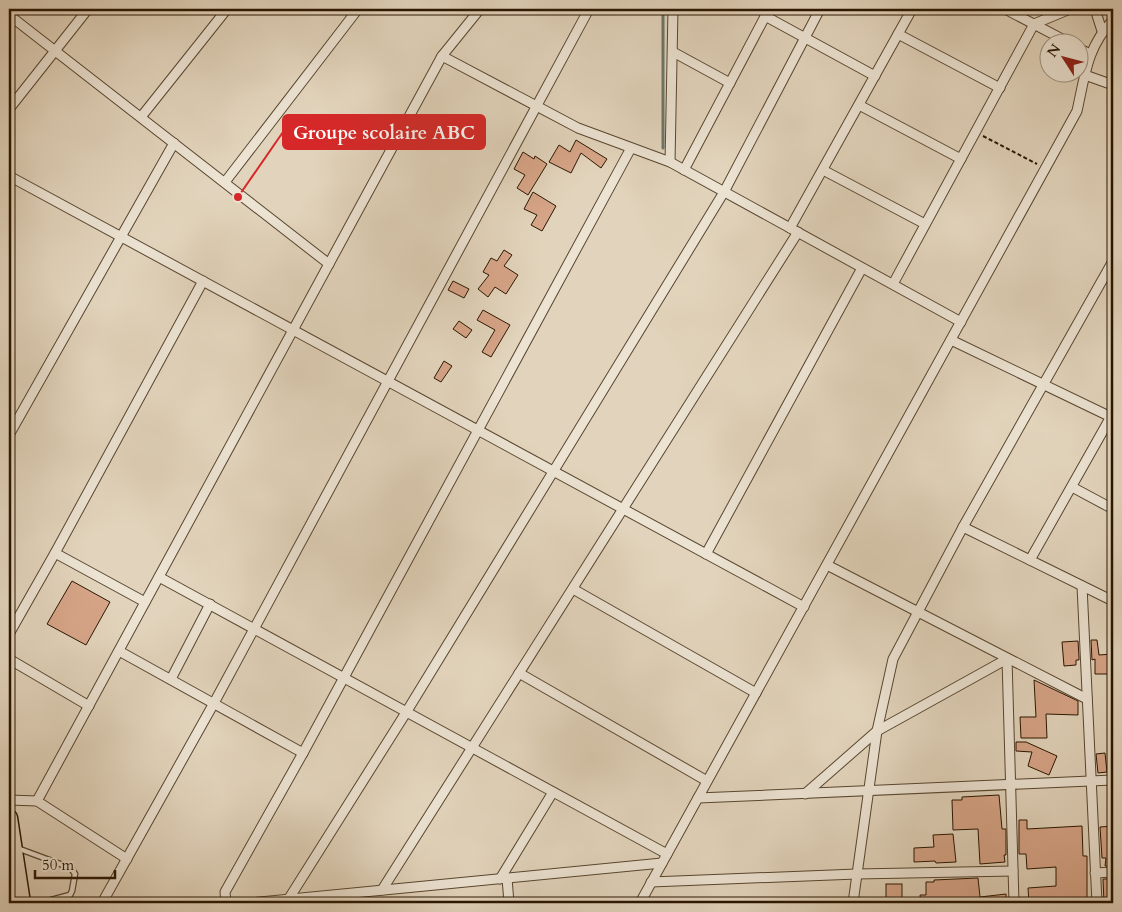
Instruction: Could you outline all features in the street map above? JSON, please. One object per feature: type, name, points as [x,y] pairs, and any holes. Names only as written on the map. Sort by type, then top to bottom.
[{"type":"highway","points":[[9,818],[22,903]]},
{"type":"highway","points":[[9,885],[12,903]]},
{"type":"street","points":[[9,109],[88,9]]},
{"type":"street","points":[[141,117],[226,9]]},
{"type":"street","points":[[225,182],[358,9]]},
{"type":"street","points":[[37,801],[442,56],[480,9]]},
{"type":"street","points":[[102,903],[214,704],[589,9]]},
{"type":"street","points":[[288,900],[407,712],[724,192],[820,9]]},
{"type":"street","points":[[382,890],[624,508],[794,230],[823,170],[912,9]]},
{"type":"street","points":[[1005,9],[1049,32]]},
{"type":"street","points":[[893,284],[1034,24],[1070,9]]},
{"type":"street","points":[[1095,9],[1102,31]]},
{"type":"street","points":[[670,162],[675,11]]},
{"type":"street","points":[[684,170],[767,13],[805,38],[875,76]]},
{"type":"street","points":[[9,15],[329,264]]},
{"type":"street","points":[[1090,54],[1102,31],[1113,20]]},
{"type":"street","points":[[898,34],[1000,88]]},
{"type":"street","points":[[673,52],[730,83]]},
{"type":"street","points":[[442,56],[537,108],[578,128],[670,162],[961,322]]},
{"type":"street","points":[[1090,77],[1113,85]]},
{"type":"street","points":[[640,903],[1077,111],[1083,82]]},
{"type":"street","points":[[859,104],[961,159]]},
{"type":"street","points":[[9,436],[174,143]]},
{"type":"street","points":[[226,903],[225,892],[344,678],[631,148]]},
{"type":"street","points":[[823,170],[925,224]]},
{"type":"street","points":[[9,176],[804,606]]},
{"type":"street","points":[[853,903],[877,731],[893,659],[963,527],[1113,261]]},
{"type":"street","points":[[706,554],[862,268]]},
{"type":"street","points":[[9,634],[56,553],[203,281]]},
{"type":"street","points":[[951,340],[1113,416],[1030,560]]},
{"type":"street","points":[[1072,487],[1113,509]]},
{"type":"street","points":[[963,527],[1113,601]]},
{"type":"street","points":[[56,553],[146,602]]},
{"type":"street","points":[[826,565],[1086,700]]},
{"type":"street","points":[[159,577],[554,792],[665,858]]},
{"type":"street","points":[[1082,586],[1097,903]]},
{"type":"street","points":[[573,589],[756,693]]},
{"type":"street","points":[[170,679],[210,604]]},
{"type":"street","points":[[119,650],[303,753]]},
{"type":"street","points":[[9,659],[89,706]]},
{"type":"street","points":[[805,794],[877,731],[1007,659]]},
{"type":"street","points":[[1007,659],[1014,903]]},
{"type":"street","points":[[519,674],[707,781]]},
{"type":"street","points":[[698,798],[1113,780]]},
{"type":"street","points":[[509,903],[503,879],[554,792]]},
{"type":"street","points":[[9,800],[37,801],[127,859]]},
{"type":"street","points":[[250,903],[503,879],[665,858]]},
{"type":"street","points":[[651,882],[857,874],[1013,871]]},
{"type":"street","points":[[1095,873],[1113,872]]},
{"type":"lane","points":[[13,847],[71,868],[76,874],[70,894],[40,903]]},
{"type":"path","points":[[976,132],[1045,168]]},
{"type":"building","points":[[576,140],[607,159],[601,168],[581,153],[571,173],[549,162],[559,145],[570,152]]},
{"type":"building","points":[[523,152],[534,159],[535,156],[547,164],[528,195],[517,188],[525,175],[514,169]]},
{"type":"building","points":[[533,192],[556,206],[542,231],[531,225],[537,215],[524,209]]},
{"type":"building","points":[[504,250],[512,255],[504,266],[518,275],[506,294],[495,287],[488,297],[478,289],[489,275],[483,272],[491,258],[497,261]]},
{"type":"building","points":[[453,281],[469,289],[464,298],[448,290]]},
{"type":"building","points":[[483,310],[510,325],[491,357],[482,352],[495,330],[477,320]]},
{"type":"building","points":[[459,321],[472,330],[466,338],[453,329]]},
{"type":"building","points":[[444,361],[452,366],[441,382],[434,378]]},
{"type":"building","points":[[72,581],[110,602],[86,645],[47,624]]},
{"type":"building","points":[[1091,640],[1097,640],[1099,655],[1113,654],[1112,674],[1095,674],[1095,659],[1092,660]]},
{"type":"building","points":[[1078,641],[1079,660],[1076,660],[1076,665],[1064,666],[1062,642]]},
{"type":"building","points":[[1034,680],[1078,701],[1078,715],[1046,714],[1047,738],[1021,738],[1020,717],[1036,717]]},
{"type":"building","points":[[1016,742],[1026,742],[1057,756],[1049,775],[1028,766],[1032,752],[1016,751]]},
{"type":"building","points":[[1105,753],[1107,772],[1098,773],[1096,754]]},
{"type":"building","points":[[999,795],[1002,829],[1006,829],[1005,862],[980,864],[978,829],[953,830],[952,800],[962,800],[962,797]]},
{"type":"building","points":[[1019,820],[1027,820],[1027,829],[1082,826],[1083,856],[1087,856],[1087,903],[1029,903],[1028,888],[1056,886],[1056,867],[1027,869],[1026,854],[1019,854]]},
{"type":"building","points":[[1113,826],[1113,866],[1105,866],[1106,858],[1102,858],[1100,827]]},
{"type":"building","points":[[953,834],[956,862],[914,862],[914,848],[934,847],[933,835]]},
{"type":"building","points":[[978,878],[980,897],[1006,894],[1006,903],[921,903],[920,895],[926,895],[926,882]]},
{"type":"building","points":[[1103,879],[1111,879],[1113,903],[1104,903]]},
{"type":"building","points":[[886,884],[902,884],[902,903],[886,903]]},
{"type":"waterway","points":[[663,9],[663,148]]},
{"type":"place","name":"Groupe scolaire ABC","points":[[238,197]]}]
